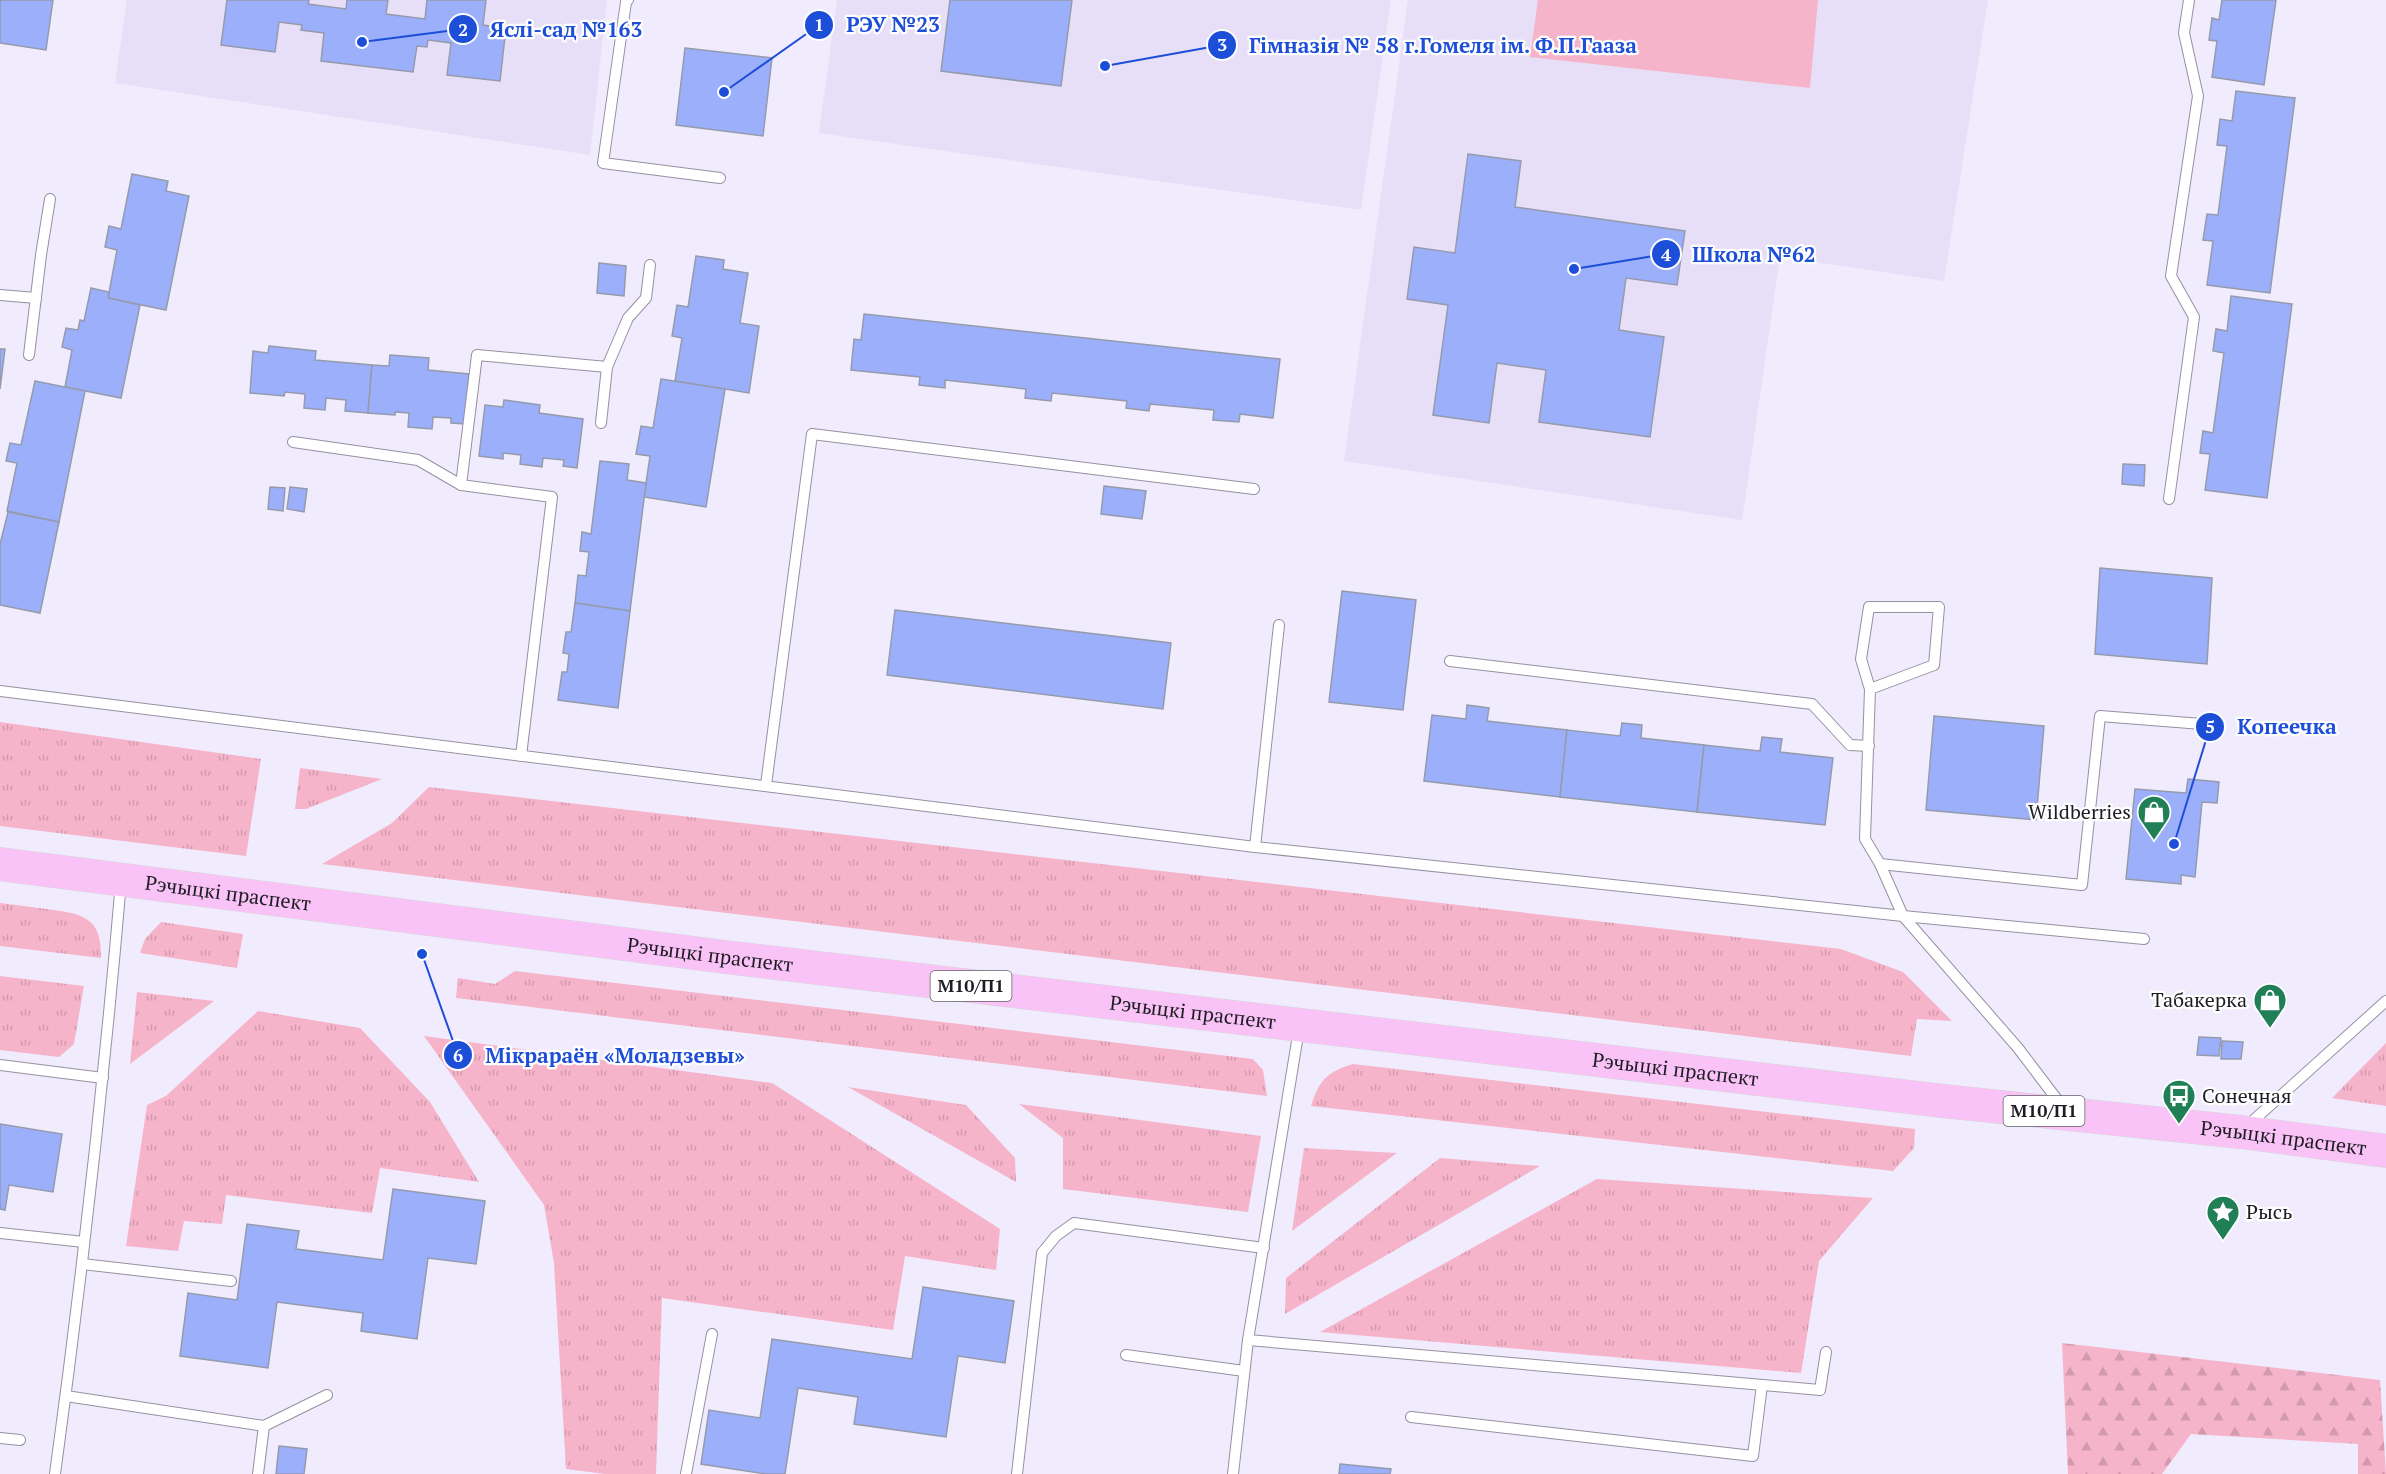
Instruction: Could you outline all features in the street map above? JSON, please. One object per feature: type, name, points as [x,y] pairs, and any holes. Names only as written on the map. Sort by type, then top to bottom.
[{"type":"main road","name":"Рэчыцкі праспект","points":[[0,864],[725,957],[1931,1100],[2241,1132],[2386,1151]]},
{"type":"lane","points":[[628,0],[603,163],[720,178]]},
{"type":"lane","points":[[2169,499],[2194,317],[2171,276],[2198,96],[2184,33],[2189,0]]},
{"type":"lane","points":[[29,356],[50,199]]},
{"type":"lane","points":[[601,423],[607,367],[628,318],[646,298],[650,265]]},
{"type":"lane","points":[[0,295],[36,298]]},
{"type":"lane","points":[[461,485],[477,355],[607,367]]},
{"type":"lane","points":[[766,785],[812,434],[1254,489]]},
{"type":"lane","points":[[293,442],[418,460],[461,485],[552,497],[521,756]]},
{"type":"lane","points":[[1870,689],[1934,665],[1939,607],[1869,606],[1861,659],[1870,689],[1865,839],[1880,864],[1903,916],[2018,1048],[2067,1113]]},
{"type":"lane","points":[[1255,847],[1279,625]]},
{"type":"lane","points":[[1450,661],[1812,704],[1850,745],[1869,746]]},
{"type":"lane","points":[[0,691],[1255,847],[1903,916],[2144,939]]},
{"type":"lane","points":[[1880,864],[2082,885],[2100,716],[2202,724]]},
{"type":"lane","points":[[56,1474],[103,1078],[121,878]]},
{"type":"lane","points":[[2241,1132],[2386,1001]]},
{"type":"lane","points":[[1233,1474],[1248,1340],[1300,1024]]},
{"type":"lane","points":[[0,1065],[103,1078]]},
{"type":"lane","points":[[1017,1474],[1042,1253],[1056,1236],[1074,1223],[1264,1248]]},
{"type":"lane","points":[[0,1233],[84,1242]]},
{"type":"lane","points":[[82,1264],[231,1281]]},
{"type":"lane","points":[[686,1474],[712,1334]]},
{"type":"lane","points":[[1248,1340],[1821,1390],[1826,1352]]},
{"type":"lane","points":[[1126,1355],[1244,1371]]},
{"type":"lane","points":[[1411,1417],[1753,1456],[1762,1385]]},
{"type":"lane","points":[[66,1395],[264,1426],[327,1395]]},
{"type":"lane","points":[[258,1474],[264,1426]]},
{"type":"lane","points":[[0,1438],[20,1440]]},
{"type":"shaded area","points":[[127,0],[607,0],[590,155],[115,83]]},
{"type":"shaded area","points":[[837,0],[1391,0],[1361,210],[819,133]]},
{"type":"shaded area","points":[[1408,0],[1988,0],[1944,281],[1780,257],[1742,520],[1344,461]]},
{"type":"green space","points":[[1538,0],[1818,0],[1810,88],[1530,57]]},
{"type":"green space","points":[[0,722],[261,759],[246,856],[0,826]]},
{"type":"green space","points":[[300,768],[382,779],[306,809],[295,809]]},
{"type":"green space","points":[[429,787],[1841,949],[1903,972],[1952,1021],[1917,1019],[1911,1056],[322,864],[392,823]]},
{"type":"green space","points":[[0,903],[70,913],[88,920],[98,933],[101,958],[0,946]]},
{"type":"green space","points":[[161,922],[243,934],[237,968],[140,953],[145,939]]},
{"type":"green space","points":[[515,971],[1253,1059],[1263,1070],[1267,1096],[456,998],[458,978],[495,984]]},
{"type":"green space","points":[[0,976],[84,986],[74,1044],[59,1057],[0,1050]]},
{"type":"green space","points":[[137,992],[214,1001],[130,1064]]},
{"type":"green space","points":[[258,1011],[360,1028],[430,1102],[479,1182],[380,1168],[372,1213],[226,1195],[222,1224],[184,1221],[178,1251],[126,1246],[147,1105],[166,1096]]},
{"type":"green space","points":[[424,1036],[772,1083],[1000,1229],[996,1270],[905,1256],[893,1330],[662,1298],[656,1474],[605,1474],[566,1469],[554,1263],[544,1205]]},
{"type":"green space","points":[[2386,1043],[2386,1106],[2332,1098]]},
{"type":"green space","points":[[1353,1064],[1915,1129],[1914,1148],[1893,1171],[1311,1106],[1325,1078]]},
{"type":"green space","points":[[848,1087],[966,1105],[1015,1158],[1016,1182]]},
{"type":"green space","points":[[1019,1104],[1261,1136],[1248,1212],[1063,1189],[1063,1138]]},
{"type":"green space","points":[[1304,1148],[1397,1153],[1292,1231]]},
{"type":"green space","points":[[1440,1158],[1540,1166],[1285,1314],[1286,1278]]},
{"type":"green space","points":[[1597,1179],[1873,1198],[1819,1261],[1801,1373],[1320,1332]]},
{"type":"green space","points":[[2062,1343],[2380,1380],[2386,1474],[2358,1474],[2358,1444],[2191,1434],[2162,1474],[2068,1474]]},
{"type":"building","points":[[0,0],[53,0],[46,50],[0,43]]},
{"type":"building","points":[[227,0],[309,0],[308,4],[346,9],[347,0],[388,0],[386,14],[425,19],[427,0],[486,0],[483,25],[506,28],[500,81],[447,75],[451,43],[428,40],[427,47],[417,46],[413,72],[321,61],[324,33],[301,30],[302,25],[279,22],[275,52],[221,45]]},
{"type":"building","points":[[950,0],[1072,0],[1061,86],[941,71]]},
{"type":"building","points":[[2222,0],[2276,0],[2264,85],[2212,77],[2217,41],[2209,40],[2212,18],[2219,20]]},
{"type":"building","points":[[685,48],[772,58],[763,136],[676,125]]},
{"type":"building","points":[[2236,91],[2295,98],[2270,293],[2207,285],[2213,241],[2203,240],[2207,214],[2218,215],[2227,146],[2217,145],[2220,119],[2232,121]]},
{"type":"building","points":[[1468,154],[1521,161],[1515,207],[1685,231],[1677,285],[1626,278],[1619,330],[1664,337],[1650,437],[1539,422],[1546,370],[1497,363],[1489,423],[1433,415],[1448,305],[1407,299],[1414,247],[1455,253]]},
{"type":"building","points":[[132,174],[168,181],[166,191],[189,196],[166,310],[108,298],[117,250],[105,247],[109,226],[121,229]]},
{"type":"building","points":[[696,256],[724,260],[723,269],[748,273],[740,323],[759,326],[749,393],[675,381],[682,338],[672,336],[677,305],[688,307]]},
{"type":"building","points":[[599,263],[626,266],[624,296],[597,293]]},
{"type":"building","points":[[91,288],[109,292],[108,298],[140,305],[121,398],[65,387],[72,350],[62,347],[66,328],[78,330],[80,320],[84,321]]},
{"type":"building","points":[[2231,296],[2292,304],[2267,498],[2205,490],[2210,454],[2200,453],[2203,431],[2213,433],[2224,353],[2213,351],[2216,329],[2227,331]]},
{"type":"building","points":[[864,314],[1280,359],[1273,418],[1240,414],[1239,422],[1213,420],[1214,410],[1150,404],[1149,411],[1126,408],[1127,401],[1052,393],[1051,401],[1025,398],[1026,389],[945,380],[945,388],[919,385],[920,377],[851,370],[854,339],[861,340]]},
{"type":"building","points":[[269,346],[316,351],[315,360],[372,365],[368,413],[345,411],[346,400],[326,398],[325,410],[304,408],[305,394],[285,392],[284,396],[250,393],[253,351],[268,353]]},
{"type":"building","points":[[0,349],[5,349],[0,389]]},
{"type":"building","points":[[390,355],[429,358],[428,370],[469,374],[465,424],[451,423],[451,418],[433,417],[432,429],[408,427],[409,413],[395,412],[395,415],[368,413],[372,365],[389,366]]},
{"type":"building","points":[[661,379],[725,389],[706,507],[644,497],[650,456],[636,454],[641,426],[653,428]]},
{"type":"building","points":[[35,381],[85,391],[59,522],[7,511],[17,463],[6,461],[10,443],[21,445]]},
{"type":"building","points":[[504,400],[540,405],[539,413],[583,419],[577,468],[563,466],[564,460],[543,458],[542,467],[520,464],[521,455],[503,453],[503,459],[479,456],[485,405],[503,407]]},
{"type":"building","points":[[600,461],[629,464],[627,480],[646,483],[630,611],[575,603],[578,575],[586,576],[589,552],[580,551],[582,532],[591,534]]},
{"type":"building","points":[[2123,464],[2145,465],[2144,486],[2122,484]]},
{"type":"building","points":[[1104,486],[1146,491],[1142,519],[1101,514]]},
{"type":"building","points":[[270,487],[285,488],[283,511],[268,509]]},
{"type":"building","points":[[290,487],[307,489],[304,512],[287,509]]},
{"type":"building","points":[[8,512],[59,522],[40,613],[0,605],[0,544]]},
{"type":"building","points":[[2100,568],[2212,578],[2207,664],[2095,654]]},
{"type":"building","points":[[1342,591],[1416,600],[1403,710],[1329,702]]},
{"type":"building","points":[[575,603],[630,611],[618,708],[558,700],[562,672],[567,672],[569,654],[563,653],[566,632],[571,632]]},
{"type":"building","points":[[895,610],[1171,643],[1163,709],[887,675]]},
{"type":"building","points":[[1467,705],[1489,708],[1487,721],[1567,730],[1560,797],[1424,781],[1432,715],[1466,719]]},
{"type":"building","points":[[1934,716],[2044,726],[2036,820],[1926,810]]},
{"type":"building","points":[[1622,723],[1642,725],[1641,738],[1704,745],[1697,812],[1560,797],[1567,730],[1620,736]]},
{"type":"building","points":[[1762,737],[1782,739],[1780,752],[1833,758],[1825,825],[1697,812],[1704,745],[1760,751]]},
{"type":"building","points":[[2188,779],[2219,782],[2217,803],[2202,802],[2195,877],[2181,875],[2181,884],[2126,879],[2135,789],[2186,793]]},
{"type":"building","points":[[2199,1037],[2221,1038],[2219,1056],[2197,1055]]},
{"type":"building","points":[[2222,1041],[2243,1042],[2241,1059],[2221,1059]]},
{"type":"building","points":[[0,1124],[62,1134],[53,1192],[9,1185],[5,1210],[0,1209]]},
{"type":"building","points":[[393,1189],[485,1201],[476,1264],[428,1258],[417,1339],[361,1331],[363,1313],[277,1302],[268,1368],[180,1356],[188,1293],[237,1300],[247,1224],[299,1231],[296,1249],[383,1260]]},
{"type":"building","points":[[923,1287],[1014,1301],[1005,1363],[958,1356],[946,1437],[854,1424],[858,1397],[798,1388],[785,1474],[766,1474],[701,1464],[709,1410],[760,1418],[772,1339],[912,1359]]},
{"type":"building","points":[[279,1446],[307,1449],[304,1474],[276,1474]]},
{"type":"building","points":[[1340,1464],[1391,1469],[1390,1474],[1339,1474]]},
{"type":"place","name":"Яслі-сад №163","points":[[362,42]]},
{"type":"place","name":"Гімназія № 58 г.Гомеля ім. Ф.П.Гааза","points":[[1105,66]]},
{"type":"place","name":"РЭУ №23","points":[[724,92]]},
{"type":"place","name":"Школа №62","points":[[1574,269]]},
{"type":"place","name":"Wildberries","points":[[2154,841]]},
{"type":"place","name":"Копеечка","points":[[2174,844]]},
{"type":"place","name":"Мікрараён «Моладзевы»","points":[[422,954]]},
{"type":"place","name":"Табакерка","points":[[2270,1029]]},
{"type":"place","name":"Сонечная","points":[[2179,1125]]},
{"type":"place","name":"Рысь","points":[[2223,1241]]}]
